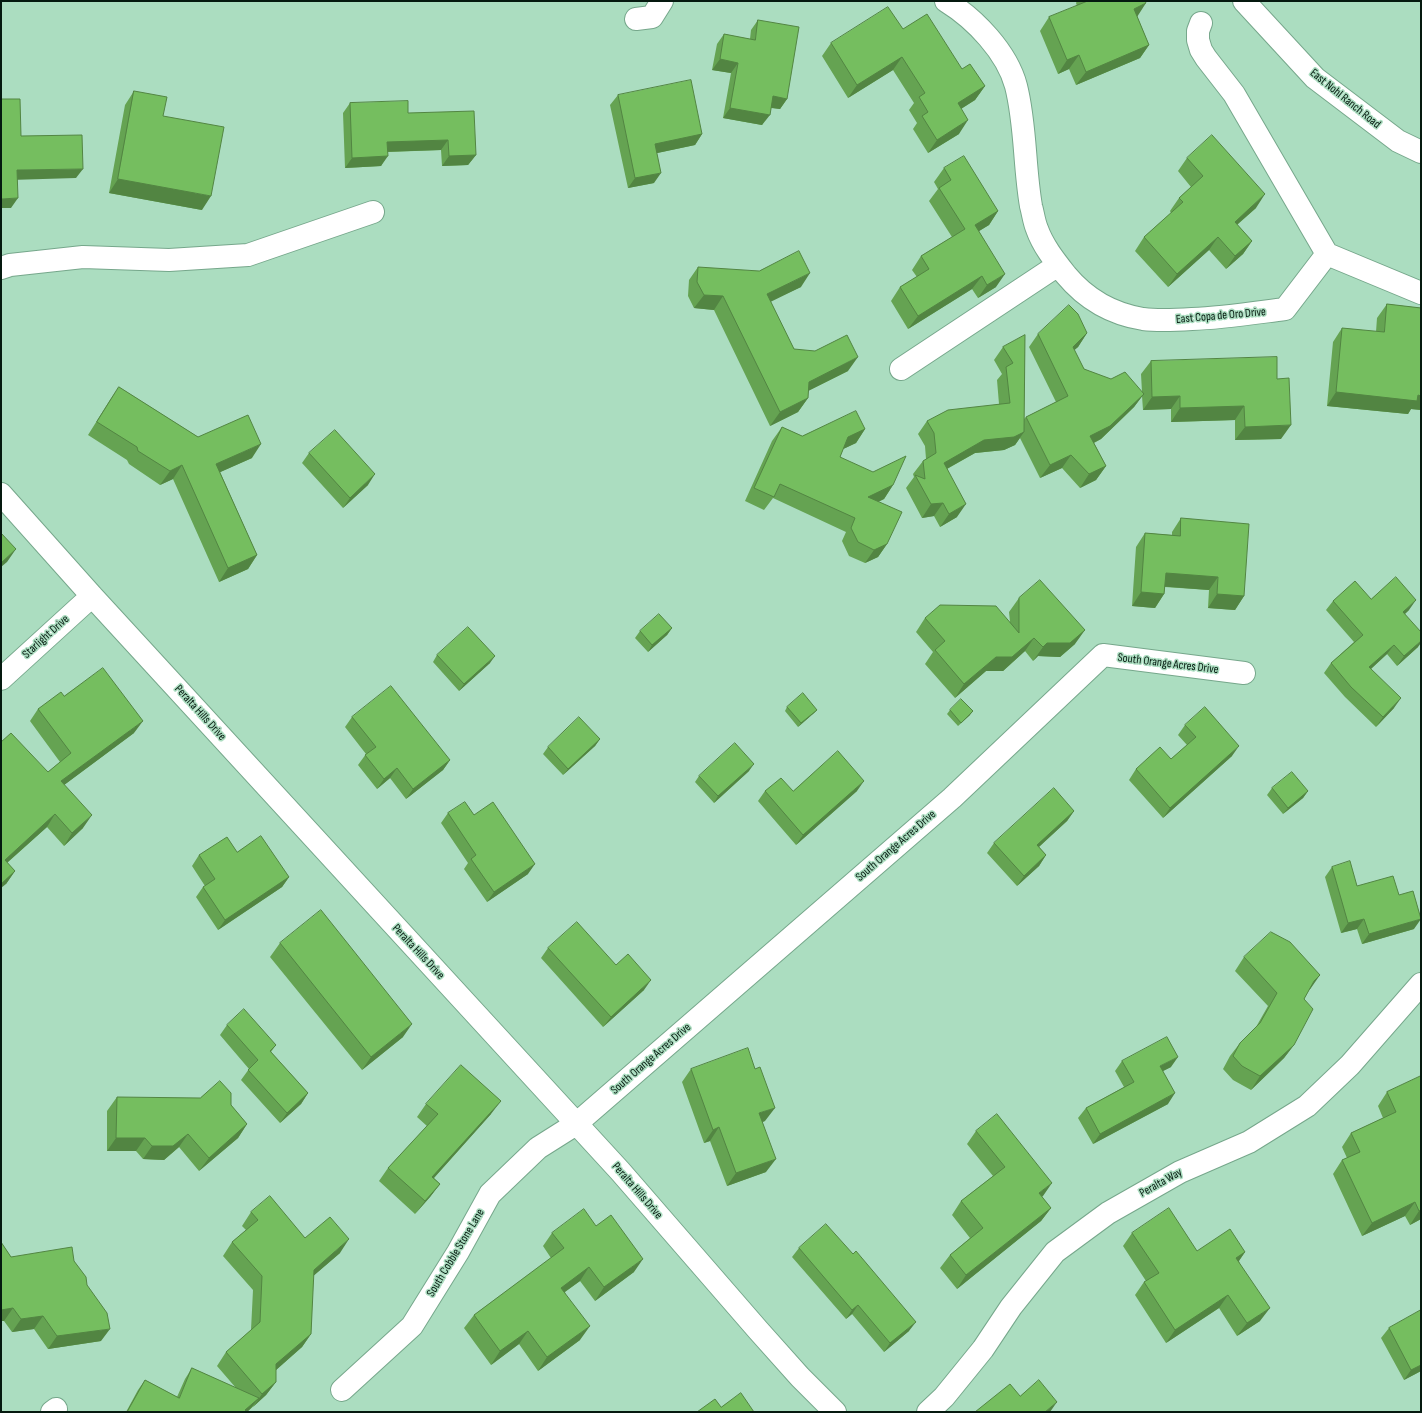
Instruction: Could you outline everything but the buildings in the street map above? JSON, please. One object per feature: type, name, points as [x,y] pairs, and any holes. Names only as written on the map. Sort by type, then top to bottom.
[{"type":"street","points":[[636,19],[652,17],[662,1]]},
{"type":"street","name":"East Copa de Oro Drive","points":[[946,1],[986,34],[1004,58],[1016,85],[1023,125],[1028,188],[1037,229],[1047,249],[1058,265],[1075,286],[1095,302],[1120,314],[1144,319],[1174,320],[1222,318],[1285,309],[1327,254]]},
{"type":"street","name":"East Nohl Ranch Road","points":[[1244,1],[1315,78],[1398,142],[1421,152]]},
{"type":"street","points":[[1201,22],[1198,31],[1198,40],[1201,50],[1234,94],[1327,254],[1421,293]]},
{"type":"street","points":[[1,268],[10,265],[83,257],[170,260],[248,254],[373,212]]},
{"type":"street","points":[[901,369],[1058,265]]},
{"type":"street","name":"Peralta Hills Drive","points":[[1,494],[92,596],[620,1171],[800,1377],[835,1412]]},
{"type":"street","name":"Starlight Drive","points":[[1,679],[92,596]]},
{"type":"street","name":"South Orange Acres Drive","points":[[576,1124],[952,798],[1102,655],[1244,673]]},
{"type":"street","name":"Peralta Way","points":[[928,1412],[944,1397],[983,1349],[1011,1306],[1055,1252],[1108,1213],[1180,1172],[1249,1142],[1307,1106],[1350,1065],[1421,984]]},
{"type":"street","name":"South Cobble Stone Lane","points":[[342,1390],[412,1326],[458,1252],[490,1194],[538,1148],[576,1124]]}]
